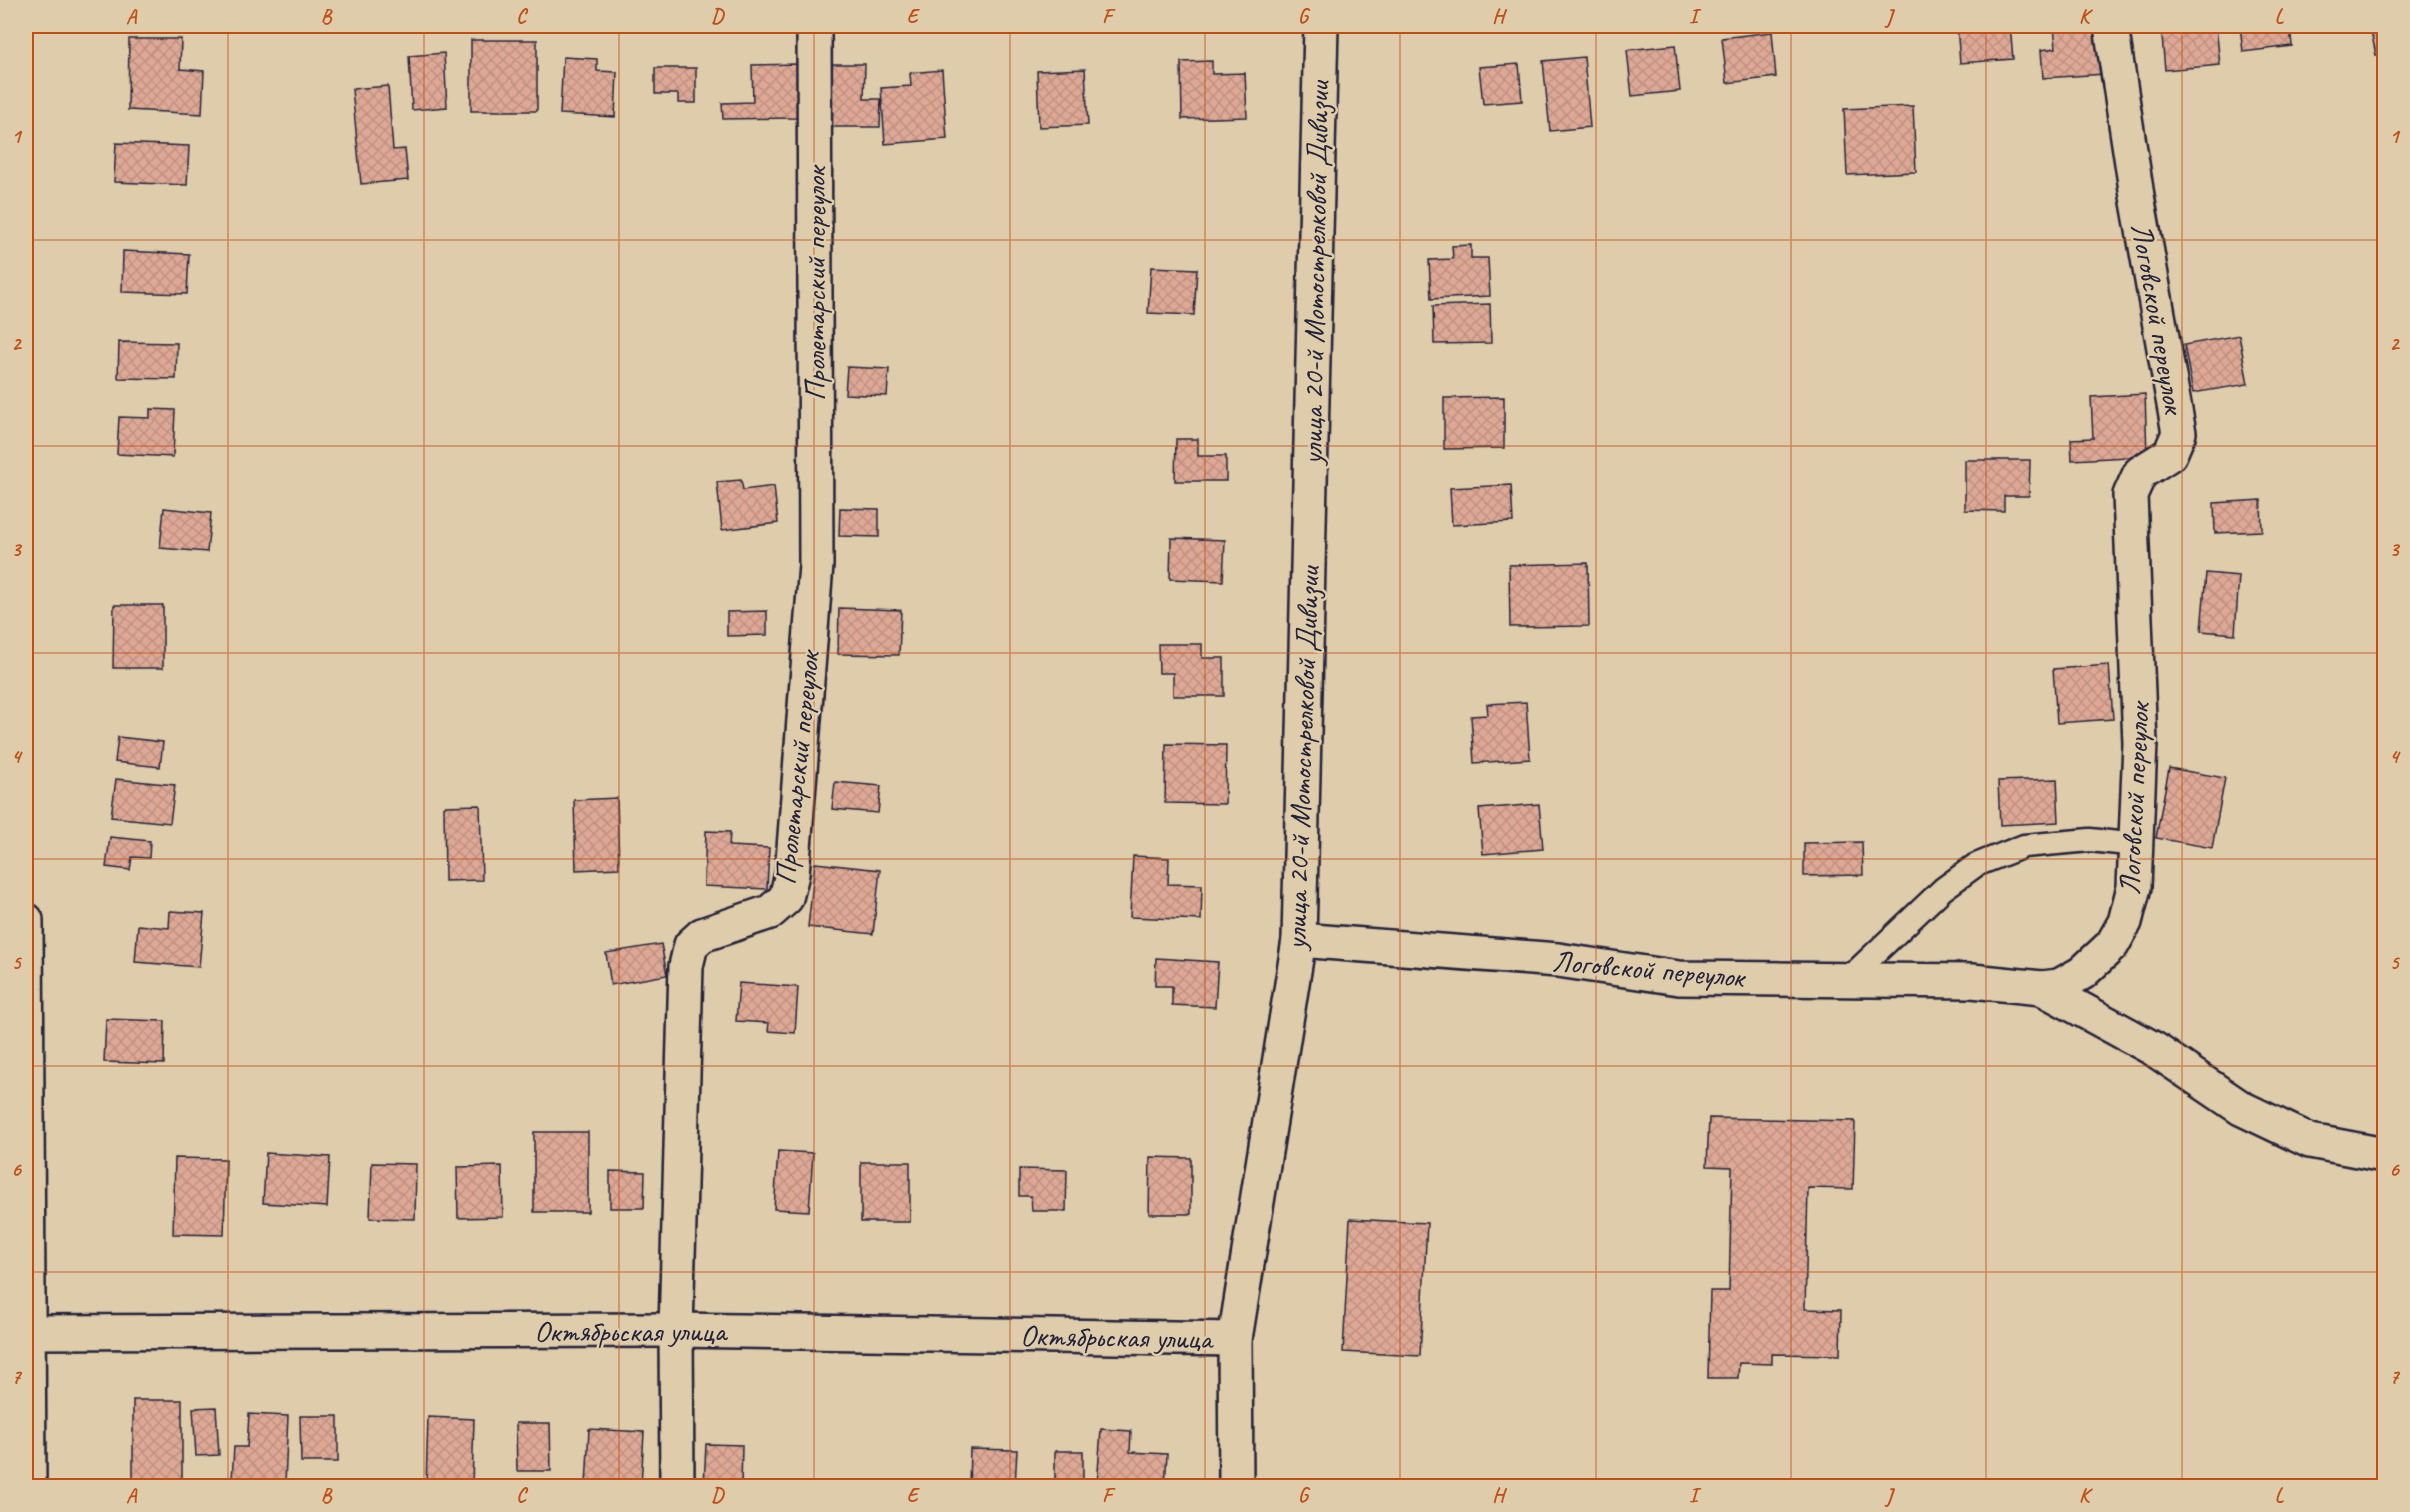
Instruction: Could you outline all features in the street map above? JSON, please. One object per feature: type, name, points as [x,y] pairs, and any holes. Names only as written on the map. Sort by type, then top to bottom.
[{"type":"street","name":"Пролетарский переулок","points":[[677,1486],[676,1330],[686,966],[691,945],[702,935],[770,912],[786,898],[792,874],[816,565],[814,26]]},
{"type":"street","name":"улица 20-й Мотострелковой Дивизии","points":[[1236,1486],[1235,1339],[1299,940],[1321,26]]},
{"type":"street","name":"Логовской переулок","points":[[1299,940],[1558,960],[1679,978],[1972,981],[2042,988],[2059,986],[2082,973],[2112,945],[2126,922],[2134,887],[2137,845],[2140,742],[2130,495],[2140,473],[2170,454],[2179,433],[2137,196],[2111,26]]},
{"type":"street","points":[[26,920],[29,1486]]},
{"type":"street","points":[[2042,988],[2154,1049],[2241,1108],[2310,1141],[2385,1155]]},
{"type":"street","name":"Октябрьская улица","points":[[28,1332],[676,1330],[1235,1339]]},
{"type":"lane","points":[[1847,980],[1943,889],[1976,865],[2024,846],[2090,840],[2137,845]]},
{"type":"building","points":[[1957,26],[2010,26],[2013,59],[1960,63]]},
{"type":"building","points":[[2054,26],[2102,26],[2105,74],[2043,78],[2041,50],[2056,48]]},
{"type":"building","points":[[2161,26],[2216,26],[2220,65],[2165,70]]},
{"type":"building","points":[[2240,26],[2290,26],[2292,46],[2243,52]]},
{"type":"building","points":[[2370,26],[2384,26],[2384,53],[2376,55]]},
{"type":"building","points":[[1772,32],[1776,77],[1727,83],[1722,38]]},
{"type":"building","points":[[129,39],[181,39],[180,69],[204,71],[202,114],[128,110]]},
{"type":"building","points":[[471,40],[537,40],[537,111],[471,111]]},
{"type":"building","points":[[1675,45],[1680,91],[1632,96],[1627,50]]},
{"type":"building","points":[[444,53],[447,107],[412,110],[409,56]]},
{"type":"building","points":[[563,57],[597,59],[597,71],[617,72],[615,117],[560,114]]},
{"type":"building","points":[[1584,57],[1590,127],[1550,131],[1543,61]]},
{"type":"building","points":[[1212,61],[1212,74],[1245,73],[1247,117],[1182,119],[1181,62]]},
{"type":"building","points":[[797,64],[798,118],[723,119],[722,103],[753,102],[752,65]]},
{"type":"building","points":[[832,64],[865,64],[864,99],[881,99],[880,127],[831,127]]},
{"type":"building","points":[[1519,64],[1522,101],[1483,104],[1479,67]]},
{"type":"building","points":[[655,68],[696,68],[696,103],[678,103],[678,94],[655,94]]},
{"type":"building","points":[[1085,69],[1088,125],[1039,127],[1037,71]]},
{"type":"building","points":[[942,70],[947,139],[885,144],[881,88],[911,86],[910,73]]},
{"type":"building","points":[[388,86],[393,150],[405,149],[408,180],[361,184],[352,89]]},
{"type":"building","points":[[1913,106],[1916,172],[1847,175],[1844,109]]},
{"type":"building","points":[[116,143],[189,146],[187,185],[114,182]]},
{"type":"building","points":[[1471,245],[1471,258],[1488,258],[1490,296],[1431,299],[1429,260],[1453,259],[1452,246]]},
{"type":"building","points":[[123,251],[189,254],[187,294],[122,292]]},
{"type":"building","points":[[1151,267],[1197,269],[1194,315],[1148,313]]},
{"type":"building","points":[[1490,304],[1491,343],[1434,344],[1433,306]]},
{"type":"building","points":[[2239,335],[2248,384],[2193,393],[2184,345]]},
{"type":"building","points":[[119,342],[177,343],[176,379],[118,378]]},
{"type":"building","points":[[847,367],[889,369],[887,396],[845,394]]},
{"type":"building","points":[[2145,394],[2147,456],[2072,460],[2071,439],[2093,438],[2091,397]]},
{"type":"building","points":[[1504,397],[1504,448],[1444,449],[1444,398]]},
{"type":"building","points":[[150,409],[175,410],[173,457],[117,454],[119,417],[150,418]]},
{"type":"building","points":[[1176,439],[1198,439],[1198,456],[1226,456],[1226,481],[1175,481]]},
{"type":"building","points":[[1965,460],[2030,460],[2029,496],[2004,496],[2004,511],[1965,510]]},
{"type":"building","points":[[741,480],[743,490],[774,486],[778,523],[722,530],[717,482]]},
{"type":"building","points":[[1511,485],[1513,522],[1452,525],[1450,488]]},
{"type":"building","points":[[2261,500],[2262,531],[2215,533],[2214,503]]},
{"type":"building","points":[[164,508],[211,513],[207,552],[160,548]]},
{"type":"building","points":[[840,508],[879,509],[879,537],[839,536]]},
{"type":"building","points":[[1171,538],[1225,540],[1223,581],[1170,579]]},
{"type":"building","points":[[1588,563],[1589,626],[1510,627],[1509,565]]},
{"type":"building","points":[[2206,573],[2239,576],[2235,634],[2201,631]]},
{"type":"building","points":[[114,605],[163,605],[163,668],[113,668]]},
{"type":"building","points":[[839,608],[901,610],[899,655],[838,654]]},
{"type":"building","points":[[767,611],[767,635],[727,636],[727,612]]},
{"type":"building","points":[[1158,644],[1202,644],[1202,658],[1224,658],[1224,696],[1173,696],[1173,673],[1159,673]]},
{"type":"building","points":[[2109,665],[2113,719],[2057,723],[2053,669]]},
{"type":"building","points":[[1526,702],[1530,759],[1474,763],[1471,716],[1488,715],[1487,704]]},
{"type":"building","points":[[118,737],[163,742],[160,767],[115,762]]},
{"type":"building","points":[[1166,744],[1226,745],[1225,804],[1165,803]]},
{"type":"building","points":[[2169,768],[2225,778],[2212,848],[2156,838]]},
{"type":"building","points":[[116,779],[175,785],[170,823],[111,817]]},
{"type":"building","points":[[2057,779],[2059,822],[2000,825],[1998,781]]},
{"type":"building","points":[[835,782],[881,786],[878,813],[832,809]]},
{"type":"building","points":[[617,798],[619,868],[576,870],[574,800]]},
{"type":"building","points":[[1539,804],[1543,849],[1483,854],[1479,809]]},
{"type":"building","points":[[480,805],[482,880],[445,881],[444,806]]},
{"type":"building","points":[[706,831],[730,832],[729,846],[769,848],[767,889],[704,886]]},
{"type":"building","points":[[110,837],[150,841],[149,858],[132,857],[130,870],[106,867]]},
{"type":"building","points":[[1862,842],[1863,875],[1804,876],[1804,843]]},
{"type":"building","points":[[1133,856],[1169,858],[1168,884],[1202,885],[1201,920],[1130,917]]},
{"type":"building","points":[[815,863],[880,870],[873,934],[808,927]]},
{"type":"building","points":[[170,911],[204,913],[199,967],[135,962],[138,925],[169,928]]},
{"type":"building","points":[[661,944],[667,975],[611,985],[606,953]]},
{"type":"building","points":[[1156,958],[1218,962],[1215,1007],[1172,1005],[1172,986],[1155,986]]},
{"type":"building","points":[[739,983],[798,987],[795,1033],[768,1031],[769,1023],[736,1021]]},
{"type":"building","points":[[106,1019],[165,1021],[164,1064],[104,1062]]},
{"type":"building","points":[[1709,1118],[1855,1121],[1853,1189],[1808,1188],[1805,1309],[1841,1310],[1840,1355],[1772,1354],[1772,1364],[1739,1363],[1738,1378],[1708,1378],[1710,1291],[1729,1291],[1732,1167],[1707,1166]]},
{"type":"building","points":[[534,1132],[588,1132],[588,1212],[534,1212]]},
{"type":"building","points":[[778,1151],[813,1153],[809,1211],[774,1209]]},
{"type":"building","points":[[266,1153],[330,1157],[327,1207],[263,1203]]},
{"type":"building","points":[[1150,1157],[1191,1158],[1191,1214],[1149,1214]]},
{"type":"building","points":[[175,1158],[226,1159],[224,1235],[173,1234]]},
{"type":"building","points":[[861,1162],[910,1162],[910,1222],[861,1222]]},
{"type":"building","points":[[372,1163],[416,1164],[415,1219],[370,1218]]},
{"type":"building","points":[[502,1166],[503,1217],[458,1218],[457,1167]]},
{"type":"building","points":[[1019,1169],[1067,1170],[1066,1211],[1032,1211],[1031,1196],[1019,1196]]},
{"type":"building","points":[[610,1171],[645,1172],[644,1208],[610,1208]]},
{"type":"building","points":[[1350,1219],[1427,1223],[1420,1356],[1343,1352]]},
{"type":"building","points":[[133,1400],[182,1400],[182,1486],[133,1486]]},
{"type":"building","points":[[216,1407],[219,1455],[196,1456],[193,1408]]},
{"type":"building","points":[[249,1414],[288,1416],[285,1483],[232,1481],[234,1447],[247,1447]]},
{"type":"building","points":[[300,1416],[338,1416],[338,1462],[301,1462]]},
{"type":"building","points":[[428,1417],[474,1419],[472,1486],[426,1486]]},
{"type":"building","points":[[516,1423],[550,1423],[551,1471],[517,1471]]},
{"type":"building","points":[[589,1429],[644,1432],[641,1486],[586,1486]]},
{"type":"building","points":[[1101,1429],[1131,1431],[1130,1452],[1167,1454],[1165,1486],[1097,1486]]},
{"type":"building","points":[[706,1444],[742,1445],[741,1486],[704,1485]]},
{"type":"building","points":[[970,1449],[1017,1450],[1015,1486],[969,1486]]},
{"type":"building","points":[[1055,1451],[1083,1451],[1083,1486],[1055,1486]]}]
